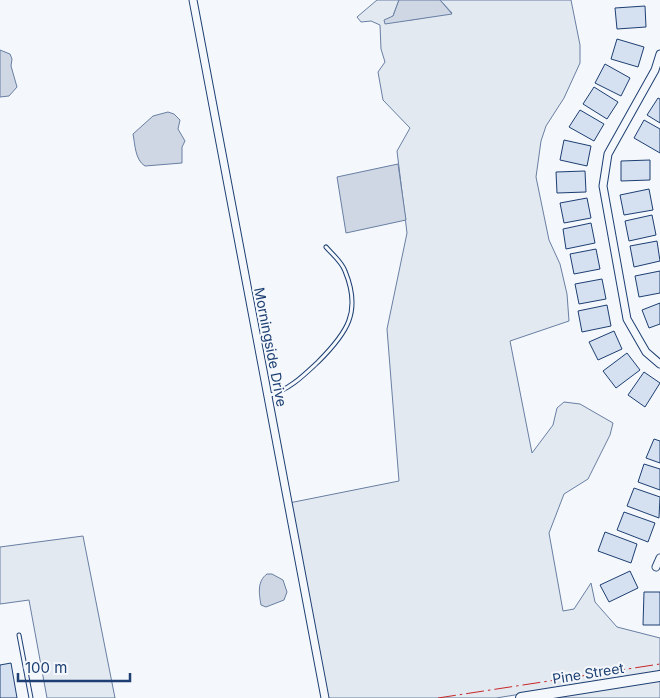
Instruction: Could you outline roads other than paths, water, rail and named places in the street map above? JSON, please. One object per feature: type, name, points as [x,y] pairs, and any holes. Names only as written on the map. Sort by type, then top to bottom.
[{"type":"main road","name":"Pine Street","points":[[521,698],[660,676]]},
{"type":"street","name":"Morningside Drive","points":[[193,0],[325,698]]},
{"type":"street","points":[[660,54],[655,70],[612,145],[604,170],[603,186],[628,319],[646,352],[660,364]]},
{"type":"street","points":[[656,568],[660,558]]},
{"type":"lane","points":[[268,396],[294,384],[343,334],[352,318],[351,295],[345,270],[326,247]]},
{"type":"lane","points":[[19,635],[31,698]]}]
